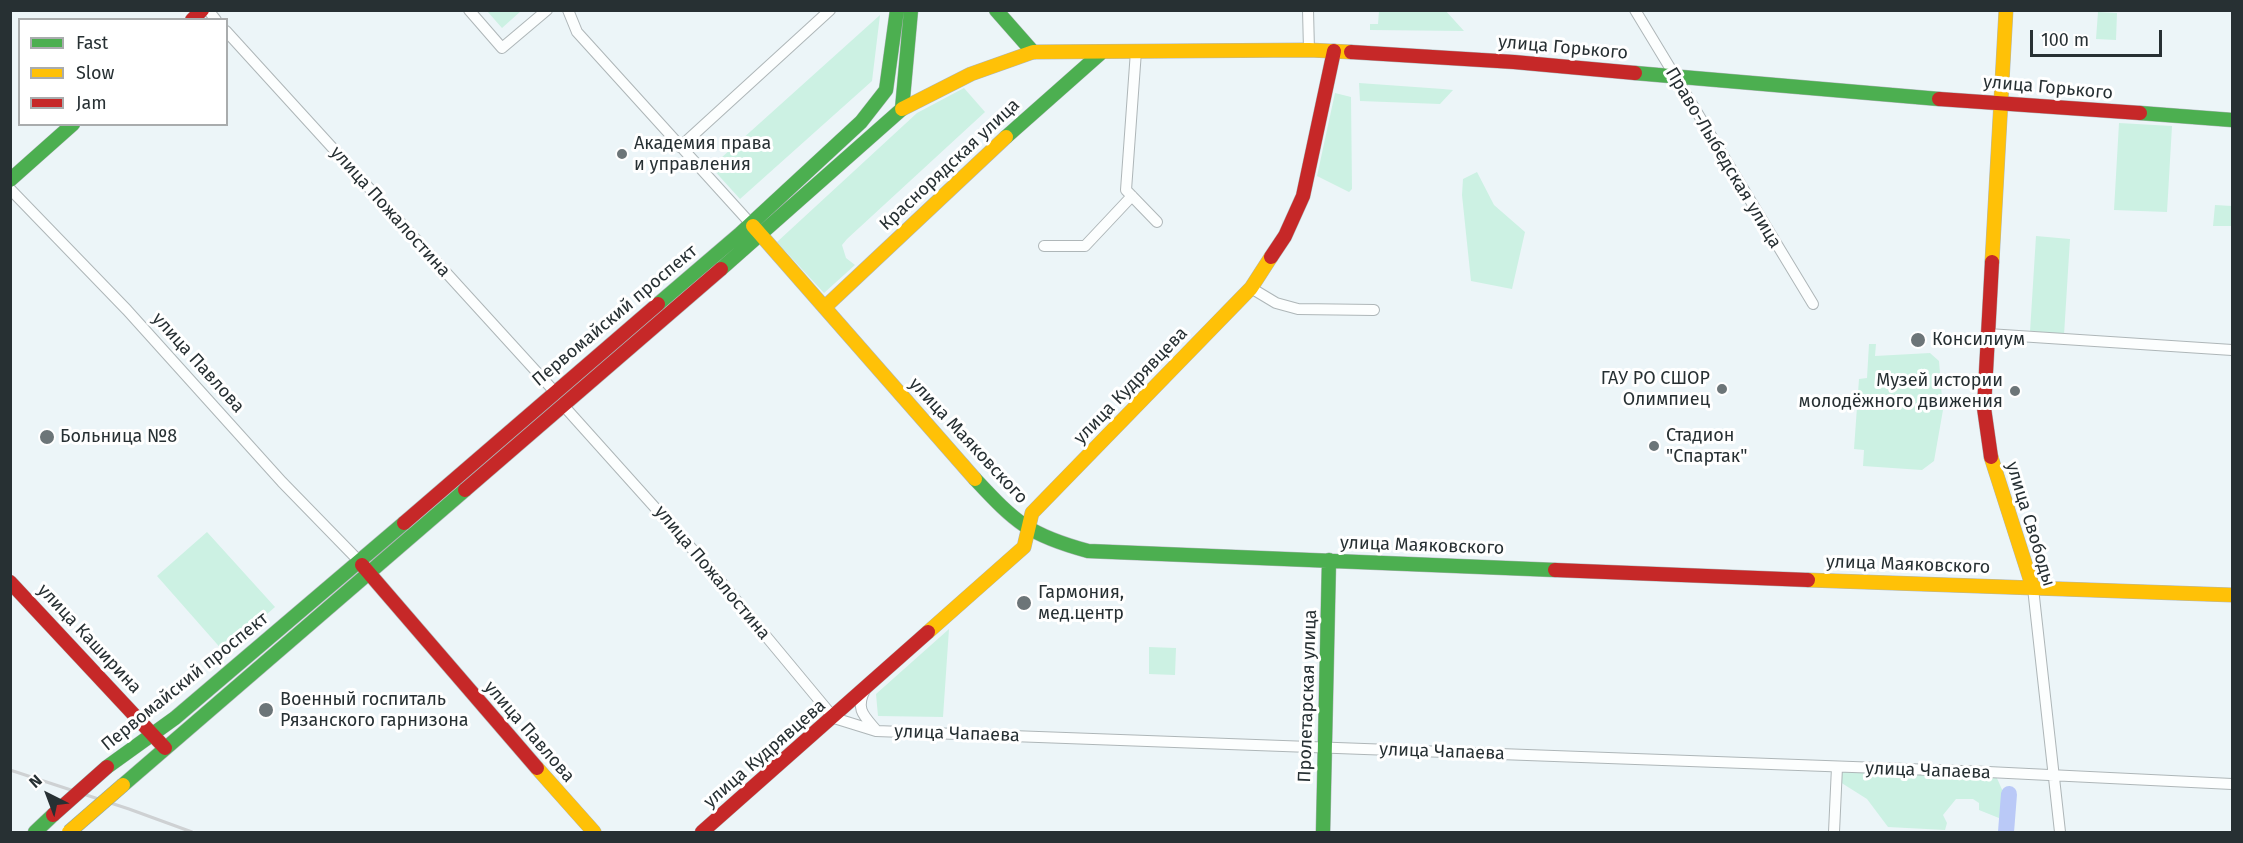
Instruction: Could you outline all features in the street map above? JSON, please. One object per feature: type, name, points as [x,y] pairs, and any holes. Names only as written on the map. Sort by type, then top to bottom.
[{"type":"street","points":[[469,10],[502,48],[547,10]]},
{"type":"street","points":[[568,10],[577,32],[755,229]]},
{"type":"street","points":[[680,147],[830,10]]},
{"type":"street","name":"Первомайский проспект","points":[[69,832],[562,404],[755,229],[861,122],[886,90],[897,10]]},
{"type":"street","points":[[902,109],[911,10]]},
{"type":"street","points":[[996,10],[1033,52]]},
{"type":"street","points":[[1308,10],[1309,50]]},
{"type":"street","name":"Право-Лыбедская улица","points":[[1635,10],[1813,304]]},
{"type":"street","name":"улица Свободы","points":[[2006,10],[1984,408],[1992,468],[2033,588],[2052,777],[2060,832]]},
{"type":"street","name":"улица Пожалостина","points":[[228,33],[554,392]]},
{"type":"street","name":"улица Горького","points":[[902,109],[971,74],[1033,52],[1309,50],[1514,62],[1813,89],[2232,120]]},
{"type":"street","points":[[1136,51],[1126,190],[1157,222]]},
{"type":"street","name":"улица Кудрявцева","points":[[702,832],[851,703],[1024,547],[1032,513],[1039,505],[1251,288],[1285,236],[1303,196],[1334,51]]},
{"type":"street","name":"Краснорядская улица","points":[[825,307],[1042,103],[1102,52]]},
{"type":"street","name":"Первомайский проспект","points":[[35,830],[108,767],[180,713],[554,392],[755,229],[855,154],[902,109]]},
{"type":"street","points":[[10,180],[71,126]]},
{"type":"street","name":"улица Павлова","points":[[10,189],[127,310],[282,483],[359,561]]},
{"type":"street","points":[[1044,246],[1085,246],[1132,196]]},
{"type":"street","name":"улица Маяковского","points":[[755,229],[932,432],[1007,513],[1028,530],[1059,543],[1088,550],[2232,595]]},
{"type":"street","points":[[1251,288],[1275,303],[1298,309],[1374,310]]},
{"type":"street","points":[[1988,334],[2232,350]]},
{"type":"street","name":"улица Пожалостина","points":[[562,404],[711,570],[834,718]]},
{"type":"street","name":"Пролетарская улица","points":[[1323,832],[1329,560]]},
{"type":"street","points":[[359,561],[370,572]]},
{"type":"street","name":"улица Павлова","points":[[370,572],[422,638],[594,832]]},
{"type":"street","name":"улица Каширина","points":[[10,582],[165,748]]},
{"type":"street","points":[[865,690],[860,707],[862,715],[876,731]]},
{"type":"street","name":"улица Кудрявцева","points":[[851,703],[848,712],[857,725]]},
{"type":"street","name":"улица Чапаева","points":[[834,718],[876,731],[1988,772],[2052,777],[2232,784]]},
{"type":"street","points":[[1834,832],[1838,767]]},
{"type":"green space","points":[[1445,10],[1464,31],[1370,30],[1370,24],[1378,24],[1379,11]]},
{"type":"green space","points":[[487,11],[521,11],[502,28]]},
{"type":"green space","points":[[2098,12],[2117,13],[2116,40],[2096,39]]},
{"type":"green space","points":[[880,15],[872,81],[740,199],[711,167]]},
{"type":"green space","points":[[1359,83],[1453,90],[1440,104],[1360,101]]},
{"type":"green space","points":[[964,88],[985,112],[847,239],[842,245],[846,258],[855,265],[824,293],[777,242],[917,113]]},
{"type":"green space","points":[[1335,93],[1351,97],[1352,189],[1349,192],[1317,176]]},
{"type":"green space","points":[[2119,123],[2172,126],[2167,212],[2114,210]]},
{"type":"green space","points":[[1477,172],[1494,205],[1525,232],[1512,289],[1471,281],[1462,195],[1463,179]]},
{"type":"green space","points":[[2215,205],[2232,206],[2232,226],[2213,226]]},
{"type":"green space","points":[[2036,236],[2070,239],[2064,335],[2030,332]]},
{"type":"green space","points":[[1869,344],[1876,344],[1875,356],[1930,353],[1939,361],[1943,410],[1934,461],[1922,470],[1863,466],[1864,450],[1854,449],[1859,379],[1867,378]]},
{"type":"green space","points":[[207,532],[275,607],[224,652],[157,576]]},
{"type":"green space","points":[[949,629],[943,717],[878,716],[876,694]]},
{"type":"green space","points":[[1149,647],[1176,648],[1175,675],[1149,674]]},
{"type":"green space","points":[[1840,770],[1996,776],[2004,794],[2003,815],[1999,818],[1979,810],[1979,803],[1973,799],[1956,799],[1943,815],[1947,823],[1945,830],[1888,827],[1867,799],[1840,782]]},
{"type":"waterway","points":[[2006,832],[2009,794]]},
{"type":"railway","points":[[10,770],[192,832]]},
{"type":"traffic: fast","points":[[658,304],[741,233],[861,122],[886,90],[897,10]]},
{"type":"traffic: fast","points":[[721,269],[902,109],[911,10]]},
{"type":"traffic: fast","points":[[996,10],[1033,52]]},
{"type":"traffic: fast","points":[[1006,137],[1102,52]]},
{"type":"traffic: fast","points":[[1635,73],[1939,99]]},
{"type":"traffic: fast","points":[[2140,113],[2232,120]]},
{"type":"traffic: fast","points":[[10,180],[71,126]]},
{"type":"traffic: fast","points":[[975,479],[1002,507],[1025,526],[1051,539],[1088,551],[1555,570]]},
{"type":"traffic: fast","points":[[123,785],[465,490]]},
{"type":"traffic: fast","points":[[107,767],[175,718],[404,523]]},
{"type":"traffic: fast","points":[[1323,832],[1329,560]]},
{"type":"traffic: fast","points":[[35,832],[53,815]]},
{"type":"traffic: slow","points":[[1992,262],[2006,10]]},
{"type":"traffic: slow","points":[[902,109],[971,74],[1033,52],[1309,50],[1351,52]]},
{"type":"traffic: slow","points":[[825,307],[1006,137]]},
{"type":"traffic: slow","points":[[753,226],[975,479]]},
{"type":"traffic: slow","points":[[928,632],[1024,547],[1032,513],[1251,288],[1271,257]]},
{"type":"traffic: slow","points":[[1991,457],[2033,588]]},
{"type":"traffic: slow","points":[[1808,580],[2232,595]]},
{"type":"traffic: slow","points":[[537,768],[594,832]]},
{"type":"traffic: slow","points":[[69,832],[123,785]]},
{"type":"traffic: jam","points":[[194,18],[202,10]]},
{"type":"traffic: jam","points":[[1271,257],[1285,236],[1303,196],[1334,51]]},
{"type":"traffic: jam","points":[[1351,52],[1514,62],[1635,73]]},
{"type":"traffic: jam","points":[[1939,99],[2140,113]]},
{"type":"traffic: jam","points":[[1991,457],[1984,408],[1992,262]]},
{"type":"traffic: jam","points":[[465,490],[721,269]]},
{"type":"traffic: jam","points":[[404,523],[658,304]]},
{"type":"traffic: jam","points":[[362,565],[537,768]]},
{"type":"traffic: jam","points":[[1555,570],[1808,580]]},
{"type":"traffic: jam","points":[[10,582],[165,748]]},
{"type":"traffic: jam","points":[[702,832],[928,632]]},
{"type":"traffic: jam","points":[[53,815],[107,767]]},
{"type":"place","name":"Академия права и управления","points":[[622,154]]},
{"type":"place","name":"Консилиум","points":[[1918,340]]},
{"type":"place","name":"ГАУ РО СШОР Олимпиец","points":[[1722,389]]},
{"type":"place","name":"Музей истории молодёжного движения","points":[[2015,391]]},
{"type":"place","name":"Больница №8","points":[[47,437]]},
{"type":"place","name":"Стадион \"Спартак\"","points":[[1654,446]]},
{"type":"place","name":"Гармония, мед.центр","points":[[1024,603]]},
{"type":"place","name":"Военный госпиталь Рязанского гарнизона","points":[[266,710]]}]
